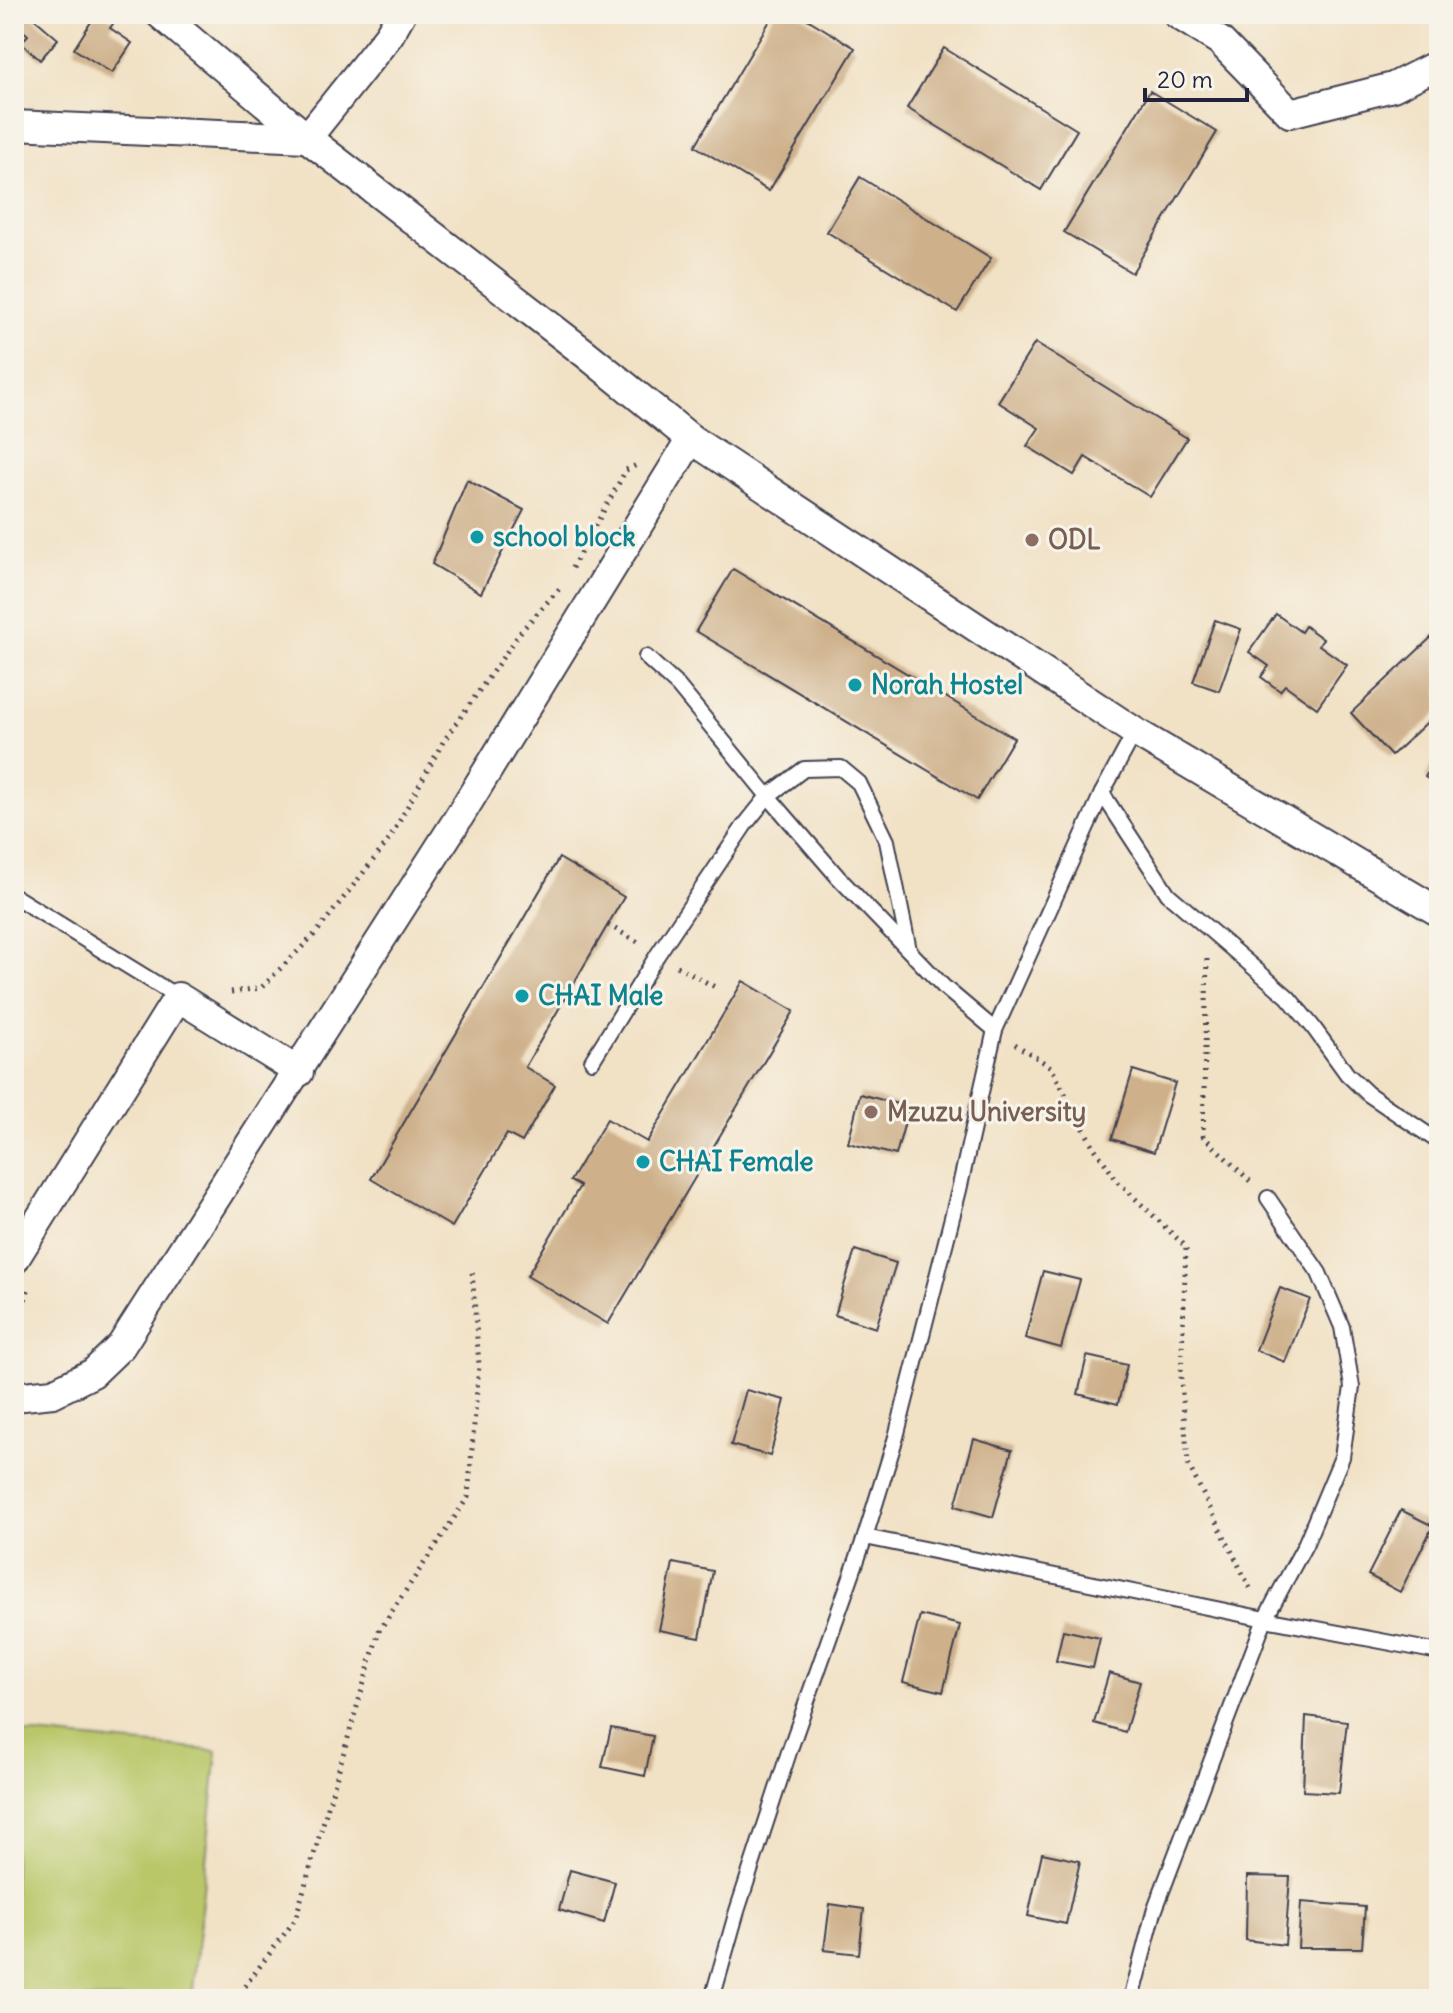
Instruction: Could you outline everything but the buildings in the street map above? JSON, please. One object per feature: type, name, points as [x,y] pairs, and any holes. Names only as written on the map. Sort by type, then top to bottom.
[{"type":"street","points":[[160,14],[307,138],[691,439],[1135,732],[1439,912]]},
{"type":"street","points":[[307,138],[389,35],[401,14]]},
{"type":"street","points":[[1177,14],[1220,41],[1290,113],[1393,87],[1439,64]]},
{"type":"street","points":[[14,125],[307,138]]},
{"type":"street","points":[[14,1397],[53,1393],[93,1373],[121,1346],[299,1072],[691,439]]},
{"type":"street","points":[[14,1260],[178,997],[299,1072]]},
{"type":"lane","points":[[646,657],[678,686],[838,877],[954,996],[995,1030]]},
{"type":"lane","points":[[712,1999],[784,1767],[865,1537],[896,1437],[995,1030],[1102,793],[1135,732]]},
{"type":"lane","points":[[592,1061],[658,954],[744,826],[768,796],[804,769],[841,768],[859,783],[887,841],[909,950]]},
{"type":"lane","points":[[1102,793],[1168,894],[1288,997],[1347,1074],[1368,1094],[1439,1142]]},
{"type":"lane","points":[[14,896],[178,997]]},
{"type":"lane","points":[[1131,1999],[1154,1912],[1265,1619],[1305,1545],[1342,1457],[1352,1387],[1342,1327],[1319,1273],[1268,1198]]},
{"type":"lane","points":[[865,1537],[1439,1652]]},
{"type":"path","points":[[569,573],[626,470],[691,439]]},
{"type":"path","points":[[230,992],[261,988],[316,933],[389,840],[443,742],[522,630],[562,586]]},
{"type":"path","points":[[608,925],[715,987]]},
{"type":"path","points":[[1208,930],[1203,1136],[1268,1198]]},
{"type":"path","points":[[995,1030],[1051,1067],[1093,1146],[1118,1182],[1186,1247],[1181,1380],[1188,1464],[1265,1619]]},
{"type":"path","points":[[235,1999],[295,1920],[379,1631],[468,1497],[479,1365],[472,1270]]},
{"type":"green space","points":[[14,1732],[217,1751],[192,1999],[14,1999]]},
{"type":"place","name":"school block","points":[[477,537]]},
{"type":"place","name":"ODL","points":[[1032,540]]},
{"type":"place","name":"Norah Hostel","points":[[855,685]]},
{"type":"place","name":"CHAI Male","points":[[522,996]]},
{"type":"place","name":"Mzuzu University","points":[[871,1112]]},
{"type":"place","name":"CHAI Female","points":[[643,1162]]}]
